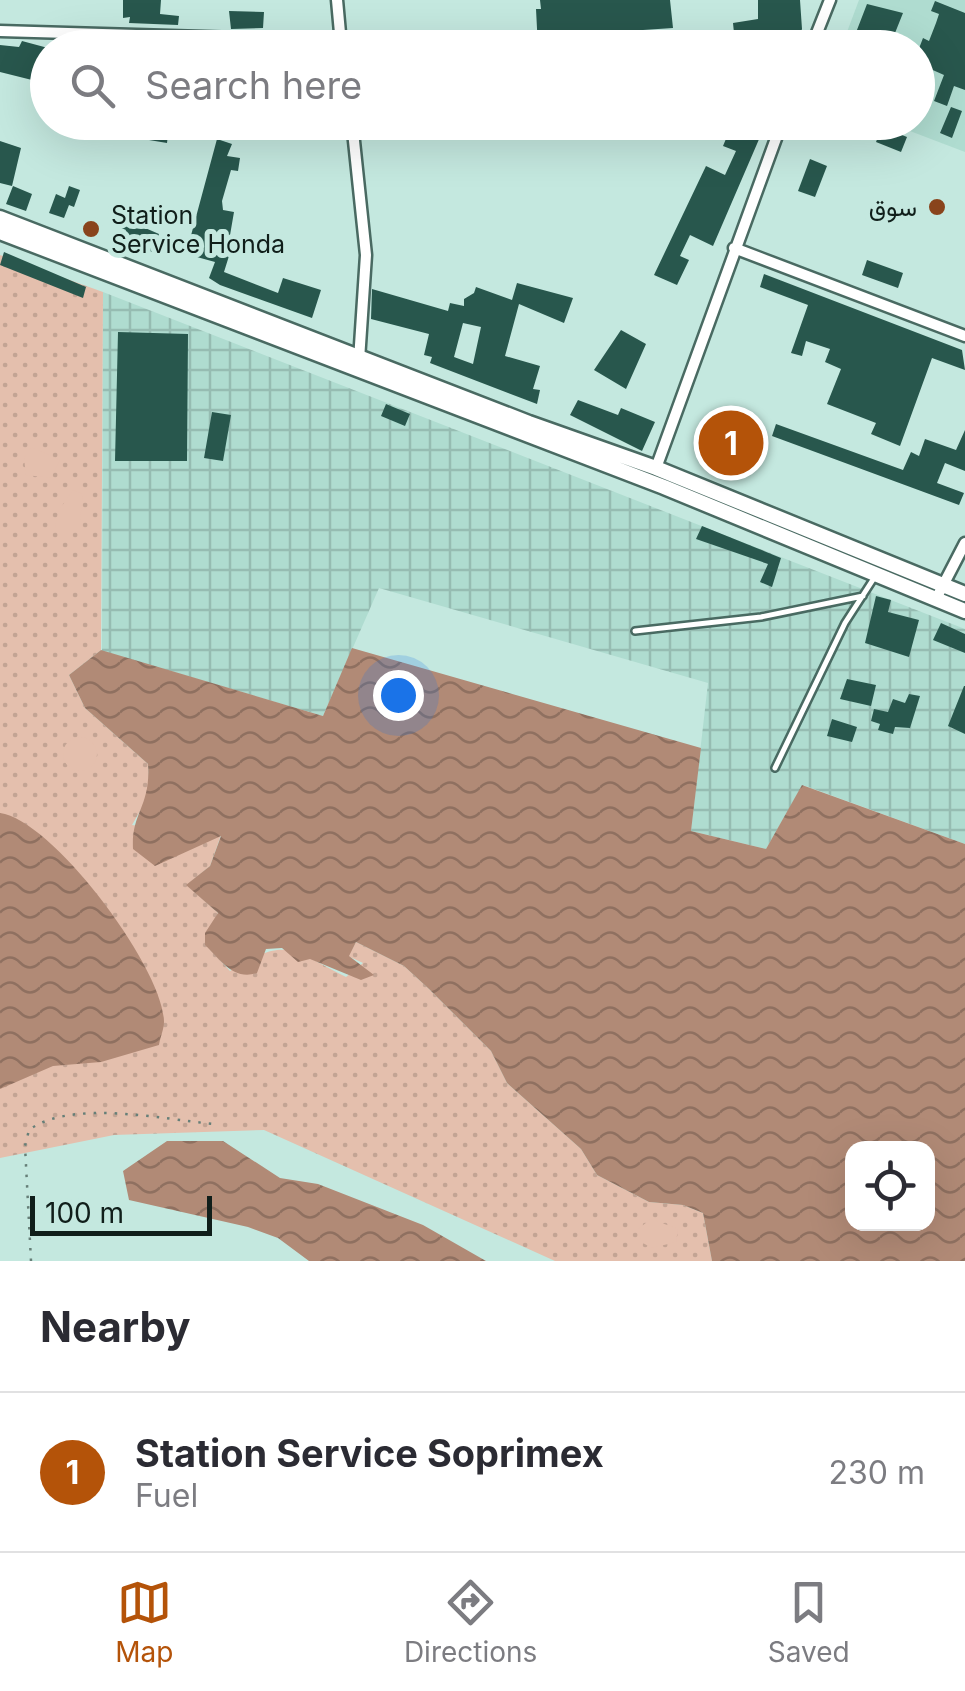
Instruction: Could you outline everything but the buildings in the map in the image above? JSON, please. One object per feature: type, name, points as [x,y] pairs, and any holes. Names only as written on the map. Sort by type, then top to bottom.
[{"type":"main road","points":[[0,218],[878,572],[939,592],[965,594]]},
{"type":"main road","points":[[0,232],[656,468],[939,592],[965,611]]},
{"type":"street","points":[[337,0],[340,30]]},
{"type":"street","points":[[818,30],[830,0]]},
{"type":"street","points":[[0,31],[30,32]]},
{"type":"street","points":[[354,140],[366,255],[358,363]]},
{"type":"street","points":[[656,468],[775,140]]},
{"type":"street","points":[[734,248],[965,336]]},
{"type":"street","points":[[939,592],[965,543]]},
{"type":"lane","points":[[776,768],[804,702],[878,572]]},
{"type":"lane","points":[[635,631],[762,618],[863,596]]},
{"type":"path","points":[[31,1261],[25,1146],[28,1130],[44,1118],[106,1113],[213,1124]]},
{"type":"shaded area","points":[[859,0],[965,0],[965,152],[934,140],[935,30],[848,30]]},
{"type":"shaded area","points":[[0,255],[103,292],[101,650],[69,675],[85,708],[148,764],[150,794],[132,825],[221,835],[210,866],[187,885],[218,913],[205,944],[230,971],[264,953],[288,950],[346,977],[363,963],[348,956],[356,942],[404,966],[491,1051],[507,1083],[581,1149],[597,1175],[649,1202],[683,1205],[703,1213],[712,1261],[555,1261],[264,1130],[114,1135],[0,1158]]},
{"type":"shaded area","points":[[103,292],[965,629],[965,844],[803,785],[766,849],[691,831],[708,683],[379,588],[323,716],[102,651]]},
{"type":"shaded area","points":[[31,447],[60,460],[51,478],[26,475],[24,458]]},
{"type":"shaded area","points":[[73,490],[83,494],[80,520],[70,530],[55,527],[59,510]]},
{"type":"shaded area","points":[[80,737],[92,742],[97,754],[92,766],[80,771],[68,766],[63,754],[68,742]]},
{"type":"shaded area","points":[[651,1219],[678,1229],[676,1242],[652,1248],[641,1242],[638,1229]]},
{"type":"water","points":[[352,648],[701,748],[691,831],[766,849],[802,785],[965,844],[965,1261],[712,1261],[703,1213],[683,1205],[649,1202],[597,1175],[581,1149],[507,1083],[491,1051],[404,966],[356,942],[349,956],[374,975],[361,980],[310,959],[298,962],[282,948],[266,949],[257,973],[241,974],[228,967],[205,945],[205,933],[218,913],[186,885],[210,866],[221,836],[155,866],[133,849],[135,826],[147,790],[148,764],[85,708],[69,675],[101,650],[323,716]]},
{"type":"water","points":[[0,813],[22,822],[48,841],[102,900],[126,934],[159,998],[164,1022],[159,1045],[101,1062],[53,1066],[0,1089]]},
{"type":"water","points":[[167,1141],[223,1141],[280,1178],[318,1184],[423,1225],[486,1261],[309,1261],[278,1238],[248,1227],[129,1200],[123,1171]]},
{"type":"place","name":"سوق","points":[[937,207]]},
{"type":"place","name":"Station Service Honda","points":[[91,229]]},
{"type":"place","name":"Station Service Soprimex","points":[[731,443]]}]
